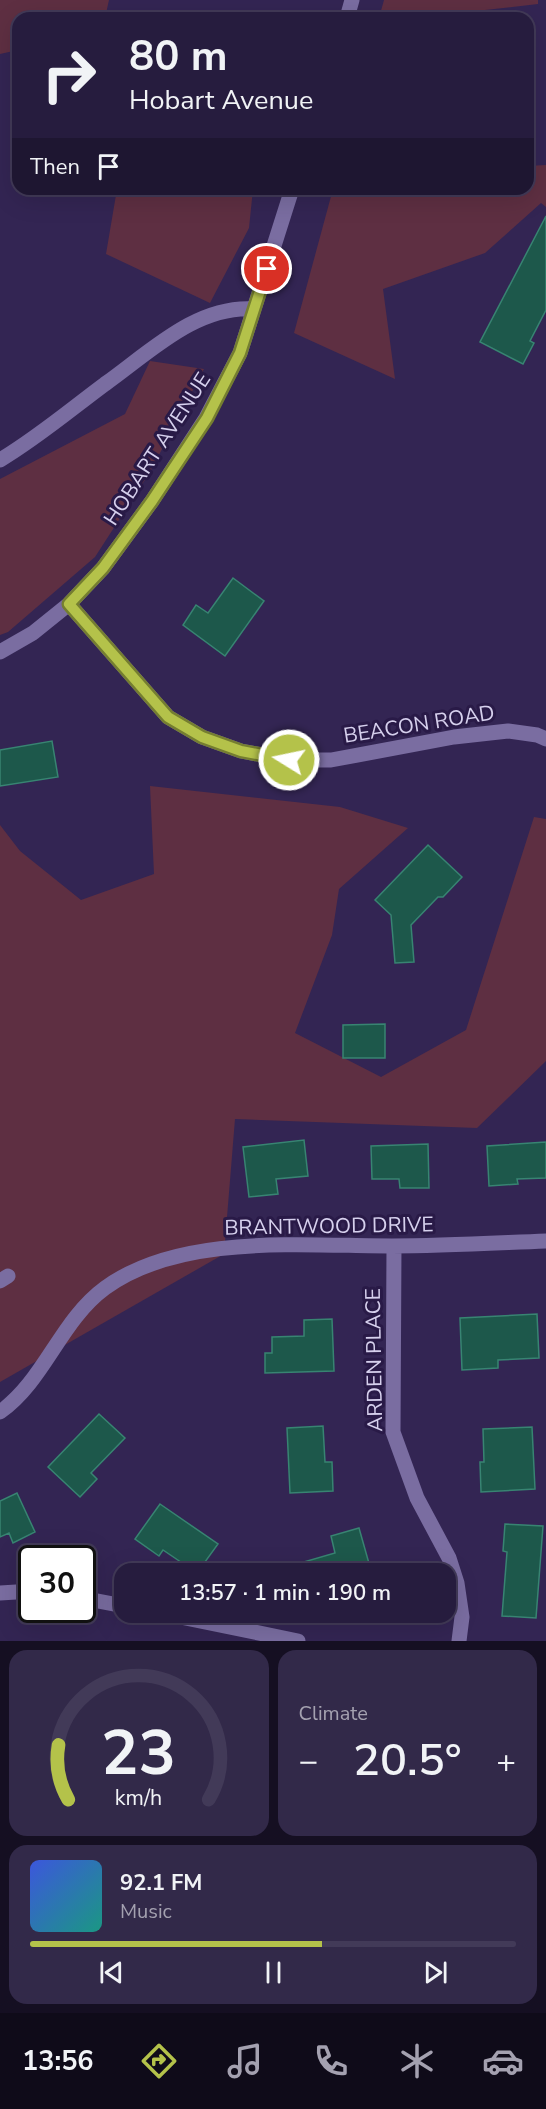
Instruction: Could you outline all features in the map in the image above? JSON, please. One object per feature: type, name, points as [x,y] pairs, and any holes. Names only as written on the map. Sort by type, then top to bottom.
[{"type":"street","name":"HOBART AVENUE","points":[[0,652],[33,633],[69,604],[103,568],[152,501],[207,418],[240,353],[290,195]]},
{"type":"street","points":[[0,460],[33,440],[143,353],[186,327],[205,318],[237,308],[254,309]]},
{"type":"street","name":"BEACON ROAD","points":[[69,604],[168,717],[202,737],[241,751],[289,760],[331,760],[454,737],[508,731],[537,735],[546,739]]},
{"type":"street","name":"BRANTWOOD DRIVE","points":[[0,1412],[38,1372],[76,1315],[105,1287],[150,1264],[203,1251],[260,1245],[394,1246],[546,1241]]},
{"type":"street","name":"ARDEN PLACE","points":[[394,1246],[393,1432],[417,1498],[449,1558],[457,1583],[462,1617],[459,1641]]},
{"type":"street","points":[[0,1593],[18,1592]]},
{"type":"street","points":[[96,1601],[114,1604]]},
{"type":"street","points":[[210,1623],[298,1641]]},
{"type":"shaded area","points":[[0,0],[109,0],[106,12],[12,12],[12,51],[0,54]]},
{"type":"shaded area","points":[[384,0],[538,0],[538,4],[467,12],[381,12]]},
{"type":"shaded area","points":[[546,165],[546,207],[541,203],[485,253],[383,289],[395,379],[294,333],[331,195],[534,195],[534,166]]},
{"type":"shaded area","points":[[116,195],[252,195],[249,228],[210,303],[106,254]]},
{"type":"shaded area","points":[[150,361],[204,369],[150,472],[95,557],[8,632],[0,635],[0,479],[125,414]]},
{"type":"shaded area","points":[[150,786],[340,807],[408,828],[339,889],[332,935],[295,1033],[381,1077],[466,1030],[534,817],[546,819],[546,1061],[477,1128],[235,1119],[224,1254],[0,1382],[0,825],[20,851],[81,900],[154,874]]},
{"type":"building","points":[[546,216],[546,310],[530,341],[534,343],[523,364],[480,342]]},
{"type":"building","points":[[233,578],[264,601],[225,656],[183,625],[196,605],[208,613]]},
{"type":"building","points":[[52,741],[58,777],[0,786],[0,750]]},
{"type":"building","points":[[428,845],[462,877],[443,897],[438,897],[411,925],[414,962],[395,963],[391,915],[375,900]]},
{"type":"building","points":[[385,1024],[385,1058],[343,1058],[343,1025]]},
{"type":"building","points":[[304,1140],[308,1176],[276,1179],[278,1194],[249,1197],[243,1147]]},
{"type":"building","points":[[546,1142],[546,1178],[517,1179],[518,1184],[489,1186],[487,1146]]},
{"type":"building","points":[[428,1144],[429,1188],[400,1188],[399,1179],[372,1179],[371,1146]]},
{"type":"building","points":[[537,1314],[539,1358],[498,1360],[498,1368],[462,1370],[460,1318]]},
{"type":"building","points":[[332,1319],[334,1371],[265,1373],[265,1353],[272,1353],[272,1337],[304,1336],[304,1320]]},
{"type":"building","points":[[99,1414],[125,1438],[91,1473],[97,1479],[80,1497],[48,1467]]},
{"type":"building","points":[[323,1426],[325,1462],[332,1462],[333,1491],[290,1493],[287,1428]]},
{"type":"building","points":[[532,1427],[535,1489],[481,1492],[480,1462],[484,1462],[483,1429]]},
{"type":"building","points":[[17,1493],[35,1532],[13,1543],[9,1533],[0,1537],[0,1501]]},
{"type":"building","points":[[160,1504],[218,1544],[204,1563],[182,1563],[163,1550],[159,1556],[135,1539]]},
{"type":"building","points":[[505,1524],[543,1526],[536,1618],[502,1616],[507,1552],[503,1551]]},
{"type":"building","points":[[359,1528],[369,1563],[300,1563],[335,1553],[331,1536]]},
{"type":"route","points":[[267,269],[240,353],[207,418],[152,501],[103,568],[69,604],[168,717],[202,737],[241,751],[289,760]]}]
